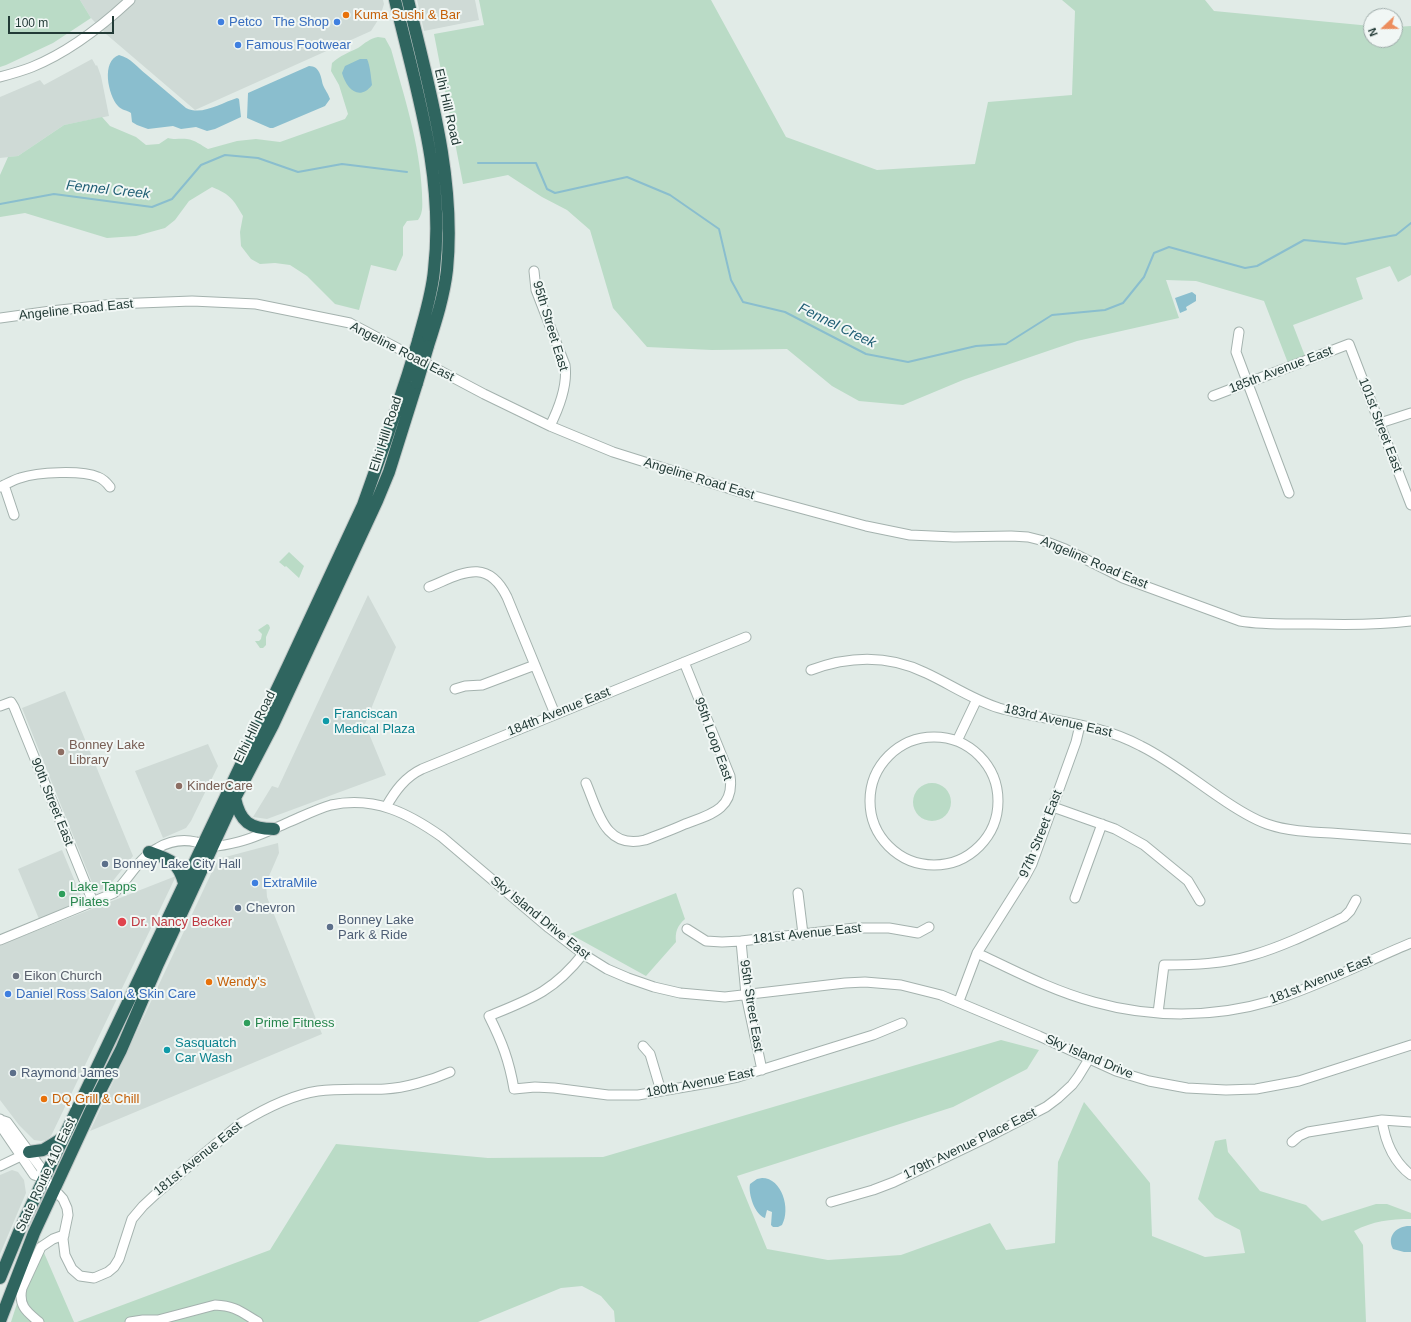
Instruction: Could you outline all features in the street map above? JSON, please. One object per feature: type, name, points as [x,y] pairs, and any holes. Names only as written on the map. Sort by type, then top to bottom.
[{"type":"highway","name":"Elhi Hill Road","points":[[395,0],[434,169],[437,199],[434,270],[423,344]]},
{"type":"highway","name":"Elhi Hill Road","points":[[208,845],[235,798],[273,725],[377,501],[388,472],[423,344],[439,309],[446,270],[448,202],[446,177],[442,148],[408,0]]},
{"type":"highway","name":"Elhi Hill Road","points":[[208,845],[288,666],[363,505],[386,443],[412,380]]},
{"type":"highway","points":[[235,798],[240,815],[248,824],[262,829],[274,829]]},
{"type":"highway","name":"State Route 410 East","points":[[0,1278],[21,1227],[62,1138],[184,883],[208,845]]},
{"type":"highway","name":"State Route 410 East","points":[[0,1321],[34,1233],[97,1097],[121,1050],[208,845]]},
{"type":"highway","points":[[149,852],[168,858],[174,862],[182,875],[184,883]]},
{"type":"highway","points":[[25,1154],[44,1150],[62,1138]]},
{"type":"street","points":[[0,78],[32,67],[75,44],[110,19],[130,0]]},
{"type":"street","name":"95th Street East","points":[[534,271],[536,290],[565,365],[566,372],[560,400],[550,426]]},
{"type":"street","name":"Angeline Road East","points":[[0,318],[114,304],[192,301],[256,304],[350,323],[484,394],[550,426],[613,452],[740,492],[866,526],[910,535],[954,537],[1001,535],[1028,537],[1044,541],[1065,549],[1123,578],[1240,621],[1280,624],[1387,624],[1411,622]]},
{"type":"street","points":[[1239,332],[1236,352],[1289,493]]},
{"type":"street","name":"185th Avenue East","points":[[1214,396],[1349,344]]},
{"type":"street","name":"101st Street East","points":[[1349,344],[1411,505]]},
{"type":"street","points":[[1380,423],[1411,413]]},
{"type":"street","points":[[14,515],[2,486],[21,478],[32,475],[58,473],[86,474],[97,476],[110,487]]},
{"type":"street","points":[[429,587],[472,571],[484,572],[495,578],[503,588],[507,597],[555,714]]},
{"type":"street","name":"184th Avenue East","points":[[386,807],[394,793],[413,773],[746,637]]},
{"type":"street","name":"183rd Avenue East","points":[[811,670],[833,663],[850,660],[871,659],[884,660],[914,668],[977,699],[998,707],[1014,712],[1108,732],[1142,746],[1239,811],[1268,824],[1298,831],[1411,839]]},
{"type":"street","name":"95th Loop East","points":[[586,783],[604,826],[614,836],[626,842],[645,840],[713,813],[724,804],[731,787],[730,776],[684,662]]},
{"type":"street","points":[[455,689],[465,686],[482,685],[535,665]]},
{"type":"street","points":[[958,741],[977,699]]},
{"type":"street","name":"90th Street East","points":[[0,706],[11,702],[93,902]]},
{"type":"street","name":"97th Street East","points":[[958,1001],[977,953],[1032,864],[1076,742],[1080,725]]},
{"type":"street","points":[[927,736],[938,736],[958,741],[975,751],[984,760],[993,776],[998,794],[998,803],[992,828],[988,836],[977,849],[959,860],[950,863],[933,865],[912,861],[901,856],[889,847],[878,833],[869,804],[872,782],[880,764],[887,756],[909,741],[927,736]]},
{"type":"street","name":"Sky Island Drive East","points":[[149,852],[173,842],[192,841],[208,845],[239,842],[331,805],[368,803],[404,813],[417,820],[442,837],[549,928],[583,954],[607,969],[654,987],[680,993],[725,997],[865,982],[901,985],[921,989],[958,1001]]},
{"type":"street","points":[[1053,806],[1129,835],[1144,844],[1188,881],[1200,901]]},
{"type":"street","points":[[1075,898],[1102,824]]},
{"type":"street","points":[[0,940],[114,893],[122,886],[136,866],[149,852]]},
{"type":"street","points":[[798,893],[803,934]]},
{"type":"street","points":[[1158,1013],[1164,965],[1186,965],[1234,960],[1269,950],[1344,917],[1350,911],[1356,900]]},
{"type":"street","name":"181st Avenue East","points":[[687,929],[706,941],[741,941],[872,928],[889,928],[918,933],[929,927]]},
{"type":"street","name":"95th Street East","points":[[741,941],[746,995],[762,1070]]},
{"type":"street","name":"181st Avenue East","points":[[977,953],[1072,996],[1119,1008],[1158,1013],[1195,1013],[1225,1011],[1270,1001],[1291,994],[1411,943]]},
{"type":"street","name":"180th Avenue East","points":[[583,954],[566,975],[543,992],[528,1001],[489,1016],[505,1049],[510,1065],[514,1089],[554,1088],[622,1096],[714,1082],[762,1070],[873,1035],[902,1022]]},
{"type":"street","name":"Sky Island Drive","points":[[958,1001],[1116,1071],[1149,1081],[1187,1088],[1256,1089],[1299,1081],[1411,1045]]},
{"type":"street","points":[[643,1046],[650,1054],[661,1091]]},
{"type":"street","name":"179th Avenue Place East","points":[[831,1202],[873,1190],[894,1182],[986,1138],[1046,1107],[1072,1086],[1089,1059]]},
{"type":"street","name":"181st Avenue East","points":[[0,1119],[7,1122],[25,1154],[41,1168],[44,1178],[63,1199],[68,1215],[64,1234],[65,1255],[72,1269],[80,1276],[94,1278],[108,1272],[114,1267],[119,1259],[129,1225],[140,1209],[158,1192],[242,1123],[254,1115],[276,1104],[317,1091],[397,1088],[450,1072]]},
{"type":"street","points":[[1292,1142],[1299,1136],[1308,1132],[1382,1120],[1411,1122]]},
{"type":"street","points":[[1382,1120],[1384,1136],[1389,1148],[1406,1172],[1411,1175]]},
{"type":"street","points":[[0,1166],[25,1154]]},
{"type":"street","points":[[40,1322],[26,1311],[20,1295],[41,1247],[64,1234]]},
{"type":"street","points":[[130,1322],[158,1320],[215,1305],[237,1308],[258,1322]]},
{"type":"shaded area","points":[[80,0],[383,0],[384,4],[380,17],[371,31],[195,110],[106,34],[91,18]]},
{"type":"shaded area","points":[[417,0],[475,0],[479,20],[424,31]]},
{"type":"shaded area","points":[[92,59],[96,66],[97,65],[101,76],[109,116],[64,125],[18,156],[0,158],[0,97],[40,80],[44,85]]},
{"type":"shaded area","points":[[368,595],[396,647],[365,724],[386,775],[267,819],[253,817],[272,786],[278,788]]},
{"type":"shaded area","points":[[65,691],[133,856],[108,887],[101,890],[95,890],[22,708]]},
{"type":"shaded area","points":[[208,744],[218,766],[191,821],[186,828],[163,838],[135,771]]},
{"type":"shaded area","points":[[278,843],[279,853],[266,883],[267,897],[322,1034],[90,1131],[218,859]]},
{"type":"shaded area","points":[[62,850],[81,896],[80,901],[39,919],[18,869]]},
{"type":"shaded area","points":[[176,876],[51,1136],[46,1140],[34,1140],[19,1125],[0,1100],[0,945]]},
{"type":"shaded area","points":[[12,1170],[18,1172],[24,1180],[26,1193],[0,1254],[0,1175]]},
{"type":"green space","points":[[0,0],[80,0],[91,18],[53,43],[0,67]]},
{"type":"green space","points":[[479,0],[711,0],[786,137],[877,170],[975,164],[988,102],[1072,95],[1075,11],[1062,0],[1205,0],[1214,11],[1363,25],[1363,48],[1403,48],[1403,26],[1411,26],[1411,275],[1398,282],[1390,266],[1356,278],[1363,299],[1293,325],[1305,356],[1288,363],[1264,301],[1196,281],[1166,280],[1179,318],[1077,341],[963,380],[903,405],[859,401],[832,386],[787,349],[712,350],[647,347],[613,308],[590,230],[567,210],[542,197],[508,175],[463,184],[434,34],[484,25]]},
{"type":"green space","points":[[378,37],[385,38],[391,49],[406,102],[415,138],[421,175],[422,207],[418,220],[407,221],[403,227],[403,255],[396,271],[371,265],[359,310],[335,304],[307,276],[290,265],[275,263],[260,264],[251,259],[241,246],[240,232],[243,216],[237,205],[228,195],[212,187],[189,201],[175,220],[165,228],[136,236],[107,238],[25,213],[0,217],[0,175],[8,157],[18,156],[64,125],[102,117],[110,126],[136,137],[146,145],[159,144],[168,138],[184,139],[195,142],[208,149],[237,141],[256,139],[280,142],[345,119],[348,114],[339,85],[331,71],[332,63],[370,40]]},
{"type":"green space","points":[[289,552],[304,566],[299,578],[286,566],[285,567],[279,562]]},
{"type":"green space","points":[[267,624],[270,628],[266,637],[266,645],[263,648],[260,648],[255,641],[259,641],[261,639],[262,634],[258,630]]},
{"type":"green space","points":[[928,783],[936,783],[946,788],[950,795],[950,809],[946,816],[936,821],[928,821],[918,816],[916,813],[913,806],[913,798],[918,788],[921,786]]},
{"type":"green space","points":[[676,893],[685,919],[677,929],[676,942],[646,976],[570,934]]},
{"type":"green space","points":[[1001,1040],[1039,1050],[1027,1069],[953,1107],[737,1176],[767,1249],[828,1260],[901,1255],[990,1223],[1006,1250],[1055,1243],[1058,1162],[1084,1102],[1150,1183],[1152,1236],[1205,1257],[1245,1253],[1240,1230],[1215,1217],[1198,1199],[1215,1141],[1226,1139],[1228,1152],[1260,1191],[1306,1205],[1322,1221],[1376,1204],[1387,1204],[1411,1213],[1411,1219],[1382,1221],[1354,1231],[1363,1245],[1366,1322],[615,1322],[614,1311],[601,1296],[582,1286],[561,1288],[478,1322],[77,1322],[270,1250],[336,1144],[488,1158],[603,1157]]},
{"type":"green space","points":[[38,1239],[74,1322],[11,1322]]},
{"type":"water","points":[[119,55],[130,61],[186,108],[198,111],[205,110],[237,98],[239,99],[241,117],[207,131],[196,127],[181,129],[173,126],[148,129],[137,125],[132,122],[131,113],[118,106],[114,101],[109,87],[108,71],[110,64],[113,58]]},
{"type":"water","points":[[360,59],[367,59],[370,68],[372,85],[367,90],[358,93],[350,88],[342,73],[345,66]]},
{"type":"water","points":[[309,66],[316,68],[321,75],[323,85],[330,99],[325,106],[273,128],[247,118],[248,93]]},
{"type":"water","points":[[1192,292],[1196,295],[1196,301],[1186,307],[1187,310],[1180,313],[1175,298]]},
{"type":"water","points":[[757,1179],[769,1179],[775,1183],[783,1196],[785,1203],[785,1218],[782,1225],[778,1227],[773,1227],[771,1225],[772,1212],[767,1210],[765,1218],[761,1216],[755,1209],[751,1198],[750,1184]]},
{"type":"water","points":[[1411,1226],[1411,1252],[1393,1249],[1391,1239],[1394,1232],[1402,1227]]},
{"type":"waterway","name":"Fennel Creek","points":[[0,204],[54,194],[152,207],[172,199],[201,165],[225,155],[258,158],[298,172],[342,164],[407,172]]},
{"type":"waterway","name":"Fennel Creek","points":[[478,163],[536,163],[547,189],[555,193],[627,177],[670,195],[719,229],[731,280],[743,302],[785,312],[866,354],[908,362],[976,346],[1006,344],[1052,315],[1105,310],[1123,303],[1144,277],[1154,253],[1169,247],[1245,268],[1257,266],[1304,240],[1345,244],[1396,235],[1411,223]]},
{"type":"place","name":"Kuma Sushi & Bar","points":[[346,15]]},
{"type":"place","name":"Petco","points":[[221,22]]},
{"type":"place","name":"The Shop","points":[[337,22]]},
{"type":"place","name":"Famous Footwear","points":[[238,45]]},
{"type":"place","name":"Franciscan Medical Plaza","points":[[326,721]]},
{"type":"place","name":"Bonney Lake Library","points":[[61,752]]},
{"type":"place","name":"KinderCare","points":[[179,786]]},
{"type":"place","name":"Bonney Lake City Hall","points":[[105,864]]},
{"type":"place","name":"ExtraMile","points":[[255,883]]},
{"type":"place","name":"Lake Tapps Pilates","points":[[62,894]]},
{"type":"place","name":"Chevron","points":[[238,908]]},
{"type":"place","name":"Dr. Nancy Becker","points":[[122,922]]},
{"type":"place","name":"Bonney Lake Park & Ride","points":[[330,927]]},
{"type":"place","name":"Eikon Church","points":[[16,976]]},
{"type":"place","name":"Wendy's","points":[[209,982]]},
{"type":"place","name":"Daniel Ross Salon & Skin Care","points":[[8,994]]},
{"type":"place","name":"Prime Fitness","points":[[247,1023]]},
{"type":"place","name":"Sasquatch Car Wash","points":[[167,1050]]},
{"type":"place","name":"Raymond James","points":[[13,1073]]},
{"type":"place","name":"DQ Grill & Chill","points":[[44,1099]]}]
